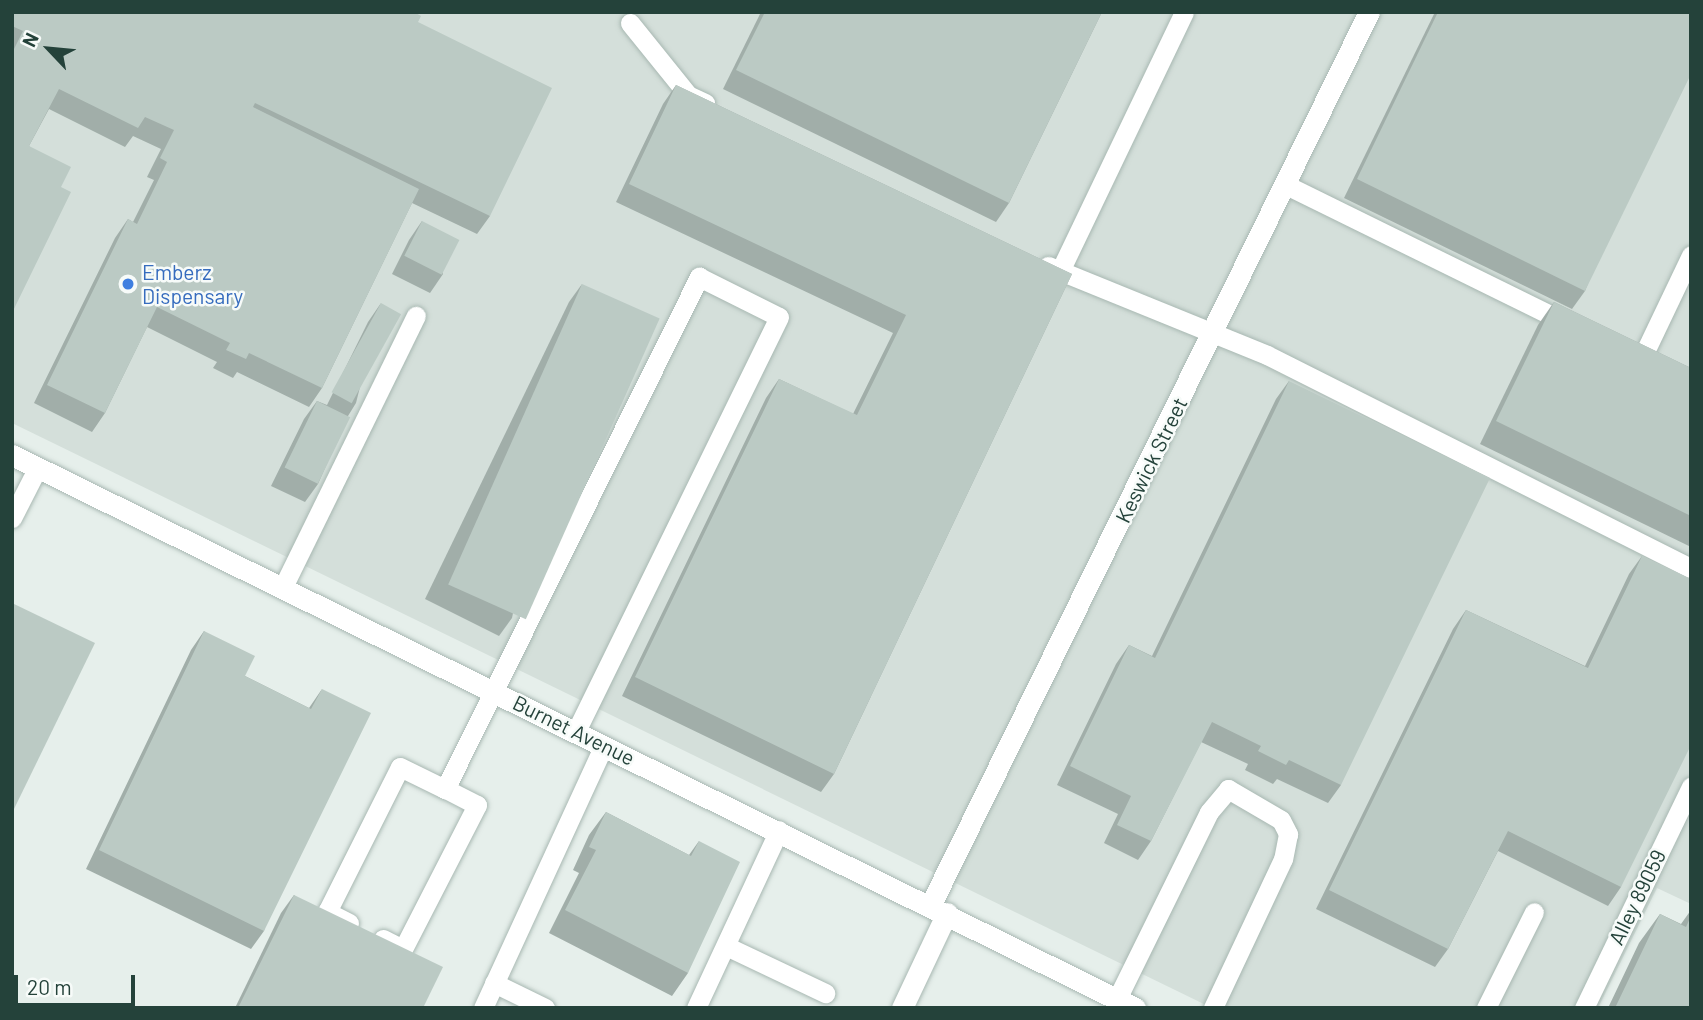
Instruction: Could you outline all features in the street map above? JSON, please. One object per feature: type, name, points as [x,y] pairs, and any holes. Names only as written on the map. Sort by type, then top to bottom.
[{"type":"street","name":"Keswick Street","points":[[902,1008],[939,910],[1369,12]]},
{"type":"street","name":"Burnet Avenue","points":[[12,455],[1126,1003]]},
{"type":"lane","points":[[1060,271],[1184,12]]},
{"type":"lane","points":[[630,23],[688,95],[726,113]]},
{"type":"lane","points":[[1286,185],[1592,335]]},
{"type":"lane","points":[[1616,348],[1641,360],[1691,255]]},
{"type":"lane","points":[[1023,257],[1214,333],[1691,568]]},
{"type":"lane","points":[[445,789],[699,277],[779,317],[576,732]]},
{"type":"lane","points":[[283,587],[416,316]]},
{"type":"lane","points":[[12,518],[38,467]]},
{"type":"lane","points":[[483,1008],[604,746]]},
{"type":"lane","points":[[400,767],[445,789],[477,805],[404,950],[327,912],[400,767]]},
{"type":"lane","name":"Alley 89059","points":[[1584,1008],[1691,787]]},
{"type":"lane","points":[[1126,1003],[1209,812],[1228,789],[1280,820],[1288,834],[1283,859],[1213,1008]]},
{"type":"lane","points":[[696,1008],[779,830]]},
{"type":"lane","points":[[1486,1008],[1534,912]]},
{"type":"lane","points":[[726,946],[825,993]]},
{"type":"lane","points":[[494,983],[545,1008]]},
{"type":"shaded area","points":[[12,12],[1691,12],[1691,904],[1657,888],[1598,1008],[1212,1008],[12,423]]},
{"type":"building","points":[[12,12],[414,12],[421,16],[418,22],[552,88],[490,216],[255,103],[253,107],[419,189],[322,388],[249,353],[246,359],[226,350],[230,343],[157,307],[105,413],[47,385],[128,219],[137,224],[167,162],[160,158],[174,130],[145,117],[138,128],[59,89],[29,146],[71,167],[61,187],[71,192],[12,313],[12,53],[23,31],[12,26]]},
{"type":"building","points":[[765,12],[1102,12],[1009,203],[736,70]]},
{"type":"building","points":[[1438,12],[1691,12],[1691,74],[1585,291],[1357,179]]},
{"type":"building","points":[[676,85],[1072,274],[834,774],[635,677],[779,379],[857,415],[906,315],[629,184]]},
{"type":"building","points":[[422,221],[459,240],[442,275],[404,256]]},
{"type":"building","points":[[582,284],[660,319],[526,619],[448,585]]},
{"type":"building","points":[[1554,302],[1691,368],[1691,516],[1496,421]]},
{"type":"building","points":[[381,303],[401,314],[352,403],[332,392]]},
{"type":"building","points":[[1289,381],[1490,478],[1341,785],[1289,760],[1286,765],[1258,751],[1261,746],[1212,722],[1151,841],[1117,825],[1131,796],[1070,766],[1129,645],[1155,658]]},
{"type":"building","points":[[317,401],[350,417],[318,484],[285,468]]},
{"type":"building","points":[[1642,556],[1691,579],[1691,745],[1621,887],[1508,831],[1448,949],[1329,890],[1466,610],[1588,668]]},
{"type":"building","points":[[12,603],[95,643],[14,809],[12,808]]},
{"type":"building","points":[[204,631],[255,656],[245,676],[311,709],[322,689],[371,713],[264,931],[99,850]]},
{"type":"building","points":[[606,812],[691,856],[699,841],[740,862],[688,973],[565,910],[596,850],[589,847]]},
{"type":"building","points":[[294,895],[443,967],[423,1008],[238,1008]]},
{"type":"building","points":[[1660,914],[1686,927],[1691,916],[1691,1008],[1615,1008]]},
{"type":"place","name":"Emberz Dispensary","points":[[128,284]]}]
